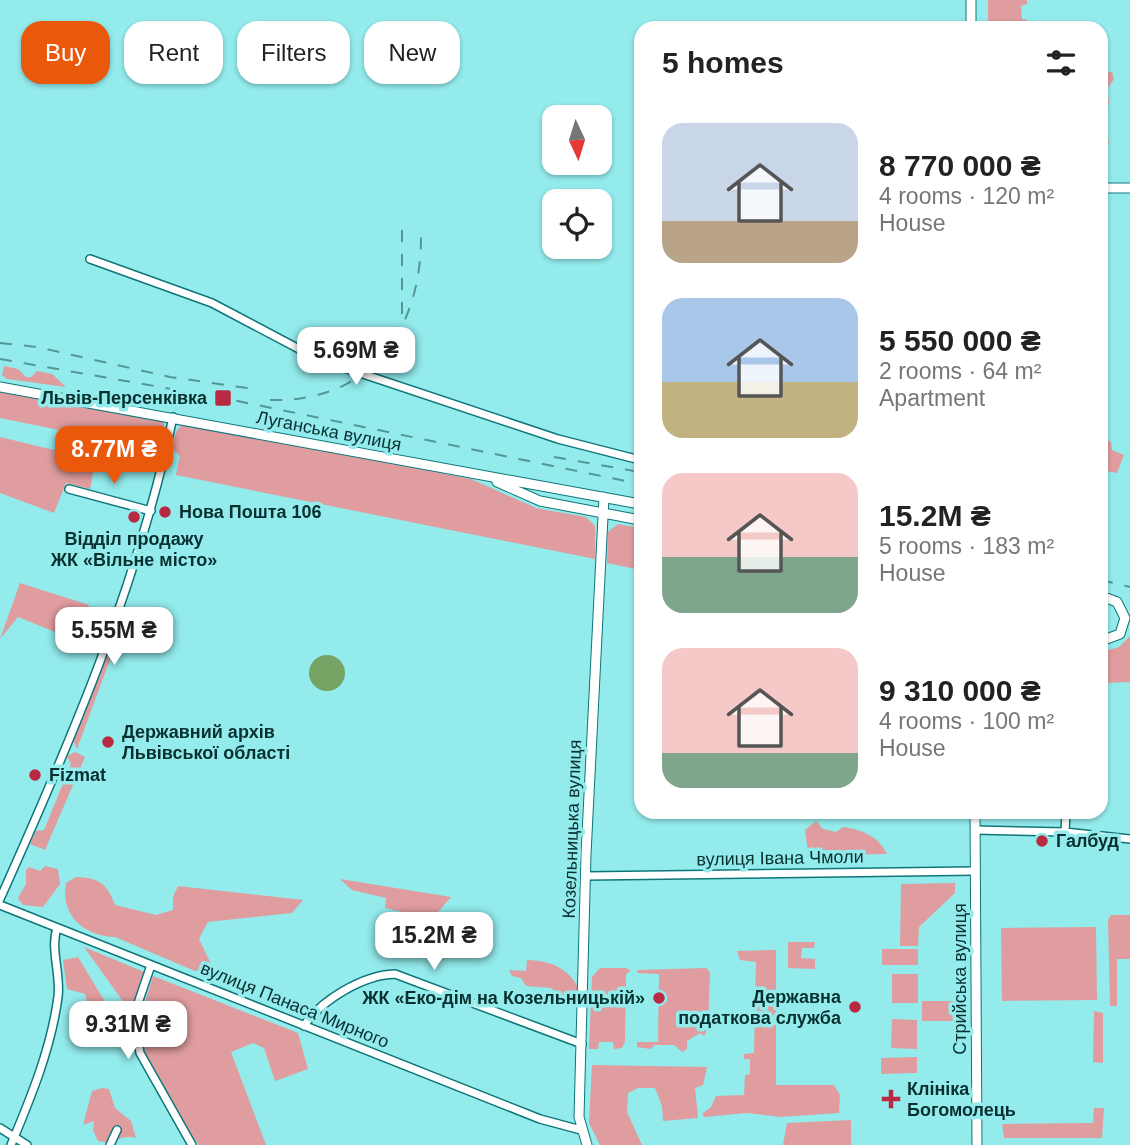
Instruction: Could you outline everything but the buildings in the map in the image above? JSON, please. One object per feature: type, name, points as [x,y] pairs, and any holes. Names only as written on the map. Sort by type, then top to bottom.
[{"type":"main road","points":[[971,0],[971,21]]},
{"type":"main road","points":[[1108,188],[1130,188]]},
{"type":"main road","name":"Луганська вулиця","points":[[0,387],[634,503]]},
{"type":"main road","name":"Луганська вулиця","points":[[486,477],[540,501],[634,519]]},
{"type":"main road","name":"Козельницька вулиця","points":[[587,1145],[581,1130],[586,876],[604,497]]},
{"type":"main road","points":[[1108,599],[1117,602],[1125,614],[1122,630],[1113,639],[1108,639]]},
{"type":"main road","name":"Стрийська вулиця","points":[[975,819],[977,1145]]},
{"type":"street","points":[[90,258],[212,303],[318,359],[558,439],[634,458]]},
{"type":"street","points":[[0,899],[107,646],[151,511],[173,417]]},
{"type":"street","points":[[69,489],[151,511]]},
{"type":"street","points":[[1065,832],[1066,819]]},
{"type":"street","points":[[975,830],[1065,832],[1130,839]]},
{"type":"street","name":"вулиця Івана Чмоли","points":[[586,876],[975,871]]},
{"type":"street","name":"вулиця Панаса Мирного","points":[[0,905],[540,1119],[581,1130]]},
{"type":"street","points":[[13,1141],[52,1035],[60,985],[54,937],[57,928]]},
{"type":"street","points":[[151,965],[134,1015],[140,1053],[192,1145]]},
{"type":"street","points":[[304,1026],[314,1012],[336,996],[384,974],[395,974],[582,1044]]},
{"type":"street","points":[[0,1128],[13,1141],[27,1145]]},
{"type":"street","points":[[110,1145],[117,1130]]},
{"type":"shaded area","points":[[988,0],[1027,0],[1027,4],[1021,6],[1022,19],[1027,21],[988,21]]},
{"type":"shaded area","points":[[1108,72],[1112,72],[1114,79],[1108,88]]},
{"type":"shaded area","points":[[4,366],[18,369],[26,377],[31,377],[37,371],[52,374],[66,387],[7,379],[2,375]]},
{"type":"shaded area","points":[[0,392],[162,418],[166,434],[162,451],[0,418]]},
{"type":"shaded area","points":[[183,423],[471,479],[536,508],[586,517],[595,526],[595,559],[176,475],[180,456],[172,449],[176,432]]},
{"type":"shaded area","points":[[0,437],[83,457],[84,450],[97,452],[90,489],[66,483],[54,513],[0,493]]},
{"type":"shaded area","points":[[1108,440],[1111,442],[1112,450],[1124,455],[1117,473],[1108,471]]},
{"type":"shaded area","points":[[618,524],[634,527],[634,569],[607,563],[608,532]]},
{"type":"shaded area","points":[[20,583],[89,605],[75,640],[18,617],[0,639]]},
{"type":"shaded area","points":[[1130,636],[1130,682],[1108,683],[1108,650],[1119,647]]},
{"type":"shaded area","points":[[327,655],[340,660],[345,673],[340,686],[327,691],[314,686],[309,673],[314,660]]},
{"type":"shaded area","points":[[105,656],[111,657],[77,749],[73,740]]},
{"type":"shaded area","points":[[75,752],[85,757],[45,850],[30,844],[36,831],[44,830],[71,764],[67,756]]},
{"type":"shaded area","points":[[816,821],[823,829],[836,832],[843,827],[863,832],[874,838],[887,854],[842,855],[838,850],[824,850],[816,855],[808,852],[805,830]]},
{"type":"shaded area","points":[[45,866],[58,869],[60,884],[43,907],[23,905],[18,898],[26,884],[26,870],[29,867],[40,871]]},
{"type":"shaded area","points":[[76,877],[101,883],[109,891],[115,905],[156,915],[173,910],[173,897],[178,886],[303,900],[292,913],[208,922],[199,939],[210,962],[206,970],[195,971],[115,937],[93,933],[84,928],[71,914],[65,894],[66,883]]},
{"type":"shaded area","points":[[340,879],[451,897],[432,919],[385,908],[386,898],[352,890]]},
{"type":"shaded area","points":[[955,883],[955,893],[919,927],[918,946],[900,946],[901,884]]},
{"type":"shaded area","points":[[1111,915],[1130,915],[1130,959],[1117,959],[1117,1006],[1110,1006],[1108,920]]},
{"type":"shaded area","points":[[1096,927],[1097,1000],[1002,1001],[1001,928]]},
{"type":"shaded area","points":[[788,942],[815,942],[814,948],[802,948],[801,958],[815,959],[815,969],[788,968]]},
{"type":"shaded area","points":[[84,947],[144,972],[134,1004],[127,1007]]},
{"type":"shaded area","points":[[882,949],[918,949],[918,965],[882,965]]},
{"type":"shaded area","points":[[776,950],[776,1085],[834,1085],[840,1095],[839,1113],[780,1117],[747,1113],[704,1117],[702,1114],[711,1107],[716,1096],[744,1095],[745,1075],[750,1074],[750,1059],[744,1059],[744,1054],[754,1053],[756,962],[740,960],[737,951]]},
{"type":"shaded area","points":[[78,957],[107,1005],[89,1010],[85,994],[67,989],[63,960]]},
{"type":"shaded area","points":[[527,960],[546,962],[568,973],[582,996],[579,1007],[574,1007],[551,988],[526,986],[521,978],[512,976],[509,970],[526,971]]},
{"type":"shaded area","points":[[600,968],[626,968],[631,971],[626,974],[625,1042],[622,1048],[614,1049],[613,1042],[599,1042],[598,1049],[589,1049],[592,977]]},
{"type":"shaded area","points":[[706,968],[710,972],[708,1028],[704,1036],[700,1033],[687,1041],[687,1049],[682,1052],[674,1045],[654,1045],[651,1049],[637,1047],[637,1042],[658,1042],[659,974],[637,973],[638,970]]},
{"type":"shaded area","points":[[892,974],[918,974],[918,1003],[892,1003]]},
{"type":"shaded area","points":[[153,976],[298,1033],[308,1069],[275,1081],[264,1048],[253,1043],[231,1052],[266,1145],[199,1145],[191,1134],[145,1052],[139,1022]]},
{"type":"shaded area","points":[[922,1001],[955,1001],[955,1021],[922,1021]]},
{"type":"shaded area","points":[[1094,1011],[1103,1013],[1103,1063],[1093,1062]]},
{"type":"shaded area","points":[[892,1019],[917,1020],[917,1049],[891,1048]]},
{"type":"shaded area","points":[[917,1057],[917,1073],[881,1074],[881,1058]]},
{"type":"shaded area","points":[[592,1065],[707,1067],[703,1085],[695,1088],[698,1118],[663,1121],[662,1106],[655,1088],[638,1088],[628,1093],[627,1112],[642,1145],[600,1145],[589,1123]]},
{"type":"shaded area","points":[[109,1089],[115,1108],[131,1121],[136,1138],[98,1141],[93,1130],[94,1121],[83,1125],[92,1091]]},
{"type":"shaded area","points":[[1094,1108],[1104,1108],[1102,1138],[1004,1138],[1002,1124],[1093,1123]]},
{"type":"shaded area","points":[[851,1120],[851,1145],[783,1145],[787,1123]]},
{"type":"railway","points":[[402,230],[402,314]]},
{"type":"railway","points":[[270,400],[306,398],[337,388],[364,373],[385,353],[401,327],[413,298],[419,266],[421,231]]},
{"type":"railway","points":[[0,343],[37,347],[170,377],[254,389]]},
{"type":"railway","points":[[0,359],[223,398],[634,483]]},
{"type":"railway","points":[[554,457],[634,471]]},
{"type":"railway","points":[[1108,582],[1130,587]]},
{"type":"place","name":"Львів-Персенківка","points":[[223,398]]},
{"type":"place","name":"Нова Пошта 106","points":[[165,512]]},
{"type":"place","name":"Відділ продажу ЖК «Вільне місто»","points":[[134,517]]},
{"type":"place","name":"Державний архів Львівської області","points":[[108,742]]},
{"type":"place","name":"Fizmat","points":[[35,775]]},
{"type":"place","name":"Галбуд","points":[[1042,841]]},
{"type":"place","name":"ЖК «Еко-дім на Козельницькій»","points":[[659,998]]},
{"type":"place","name":"Державна податкова служба","points":[[855,1007]]},
{"type":"place","name":"Клініка Богомолець","points":[[891,1099]]}]
